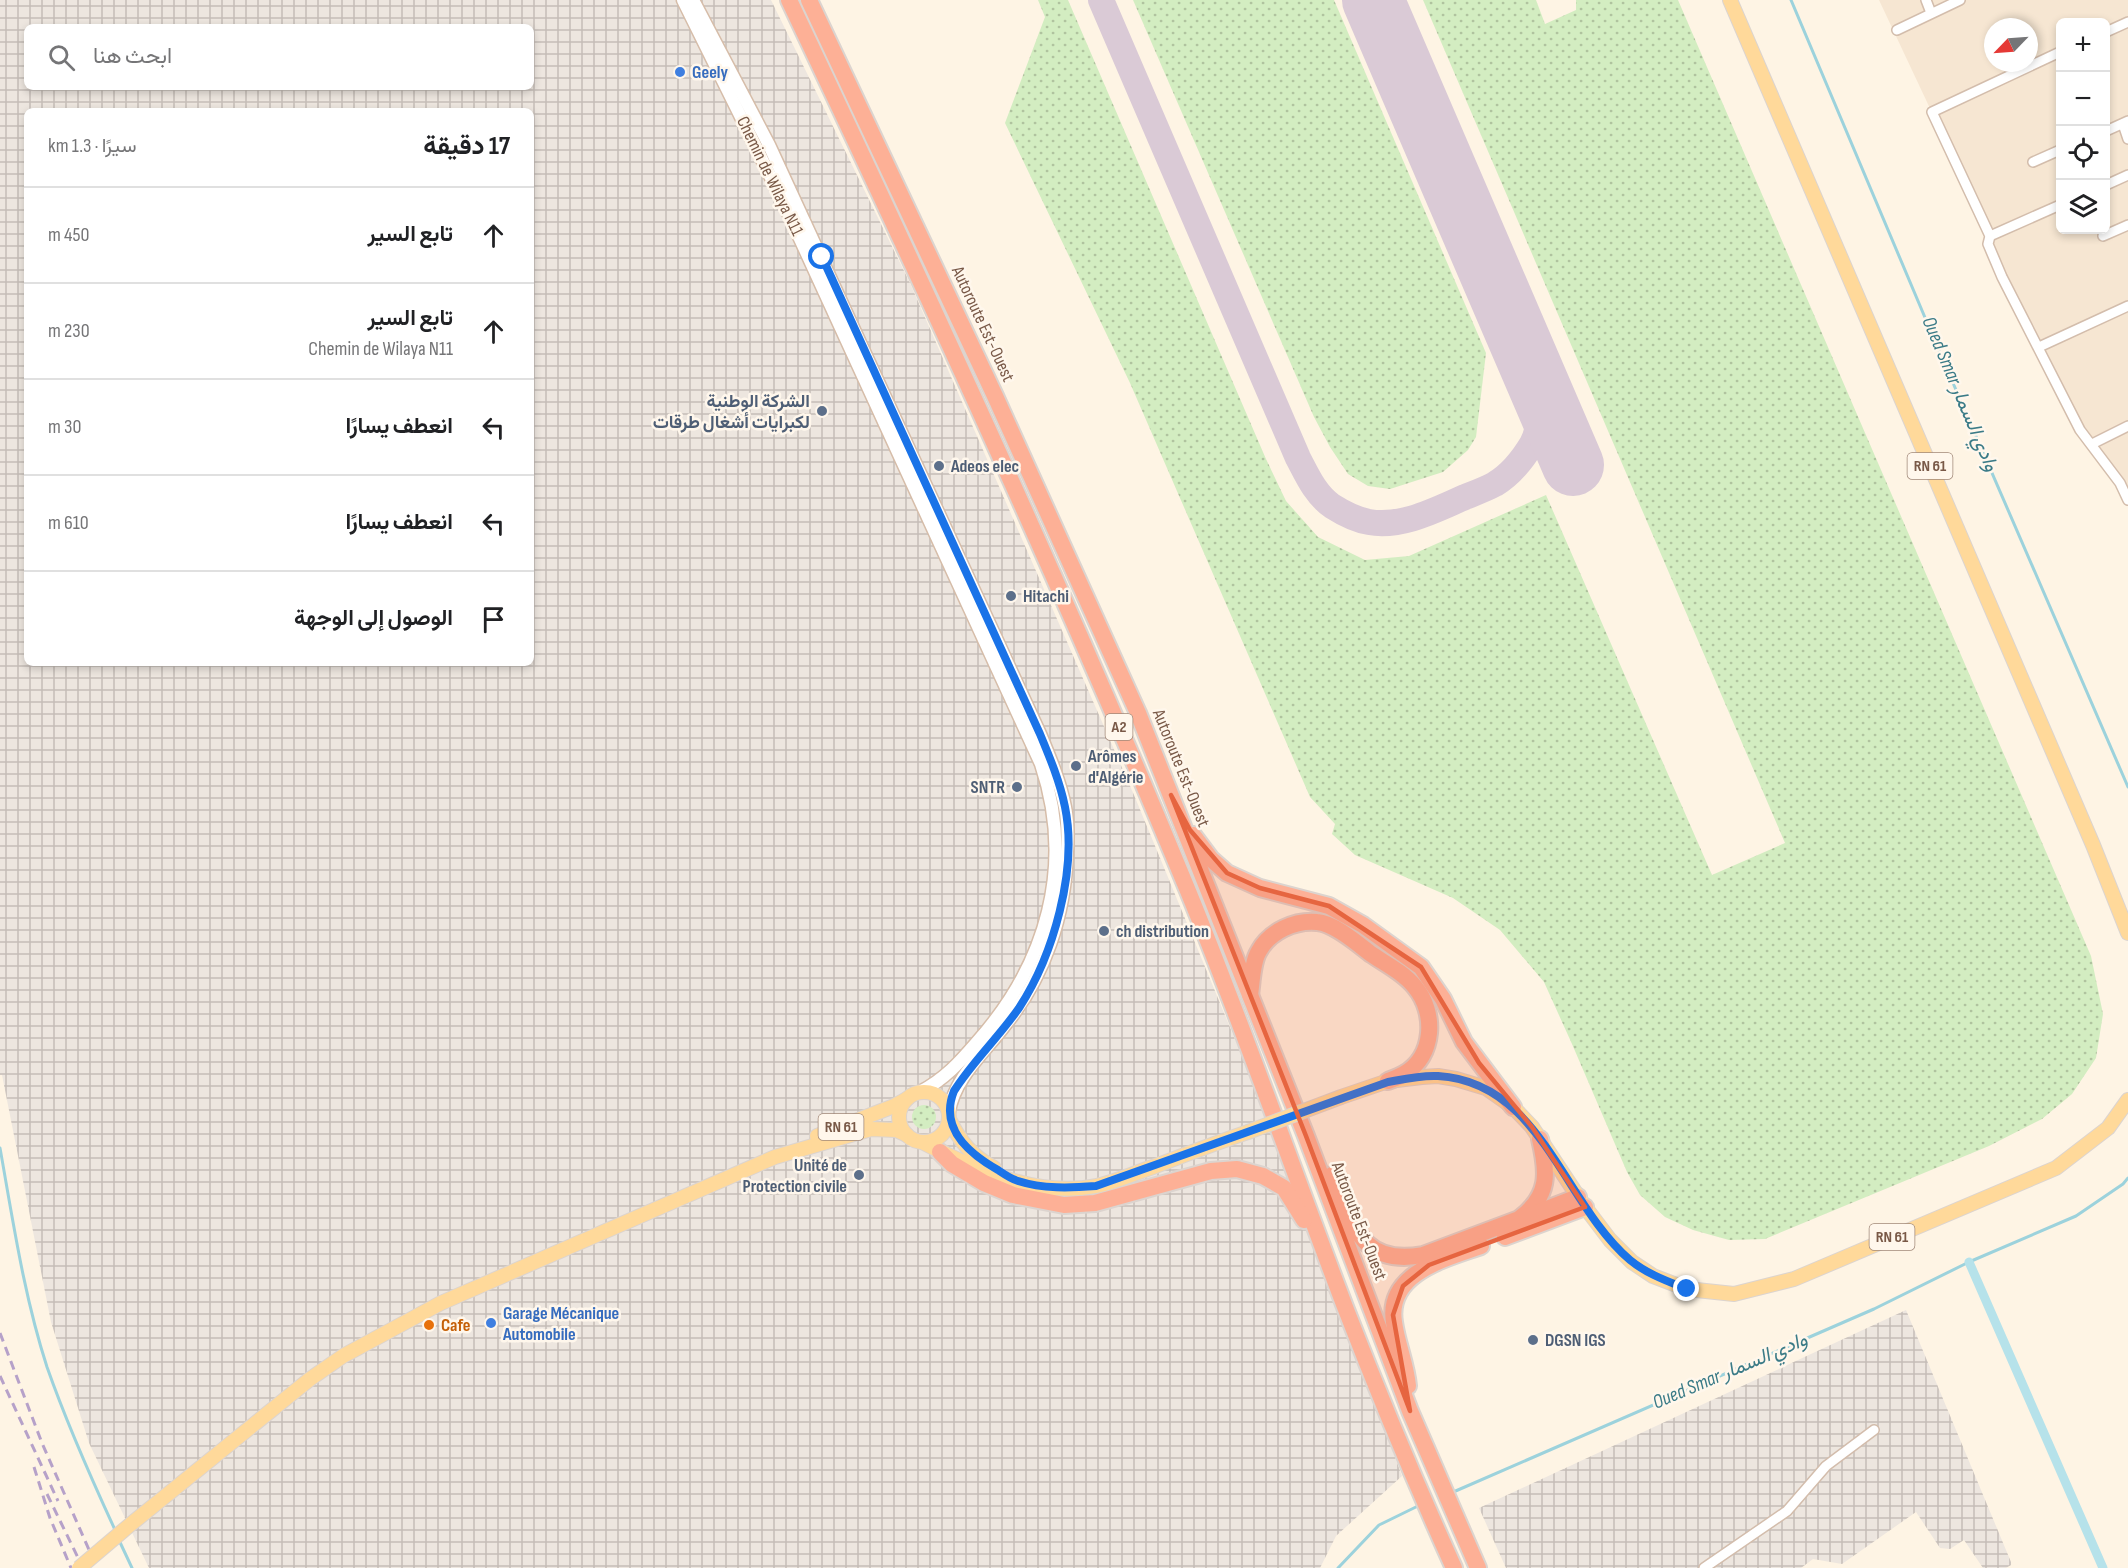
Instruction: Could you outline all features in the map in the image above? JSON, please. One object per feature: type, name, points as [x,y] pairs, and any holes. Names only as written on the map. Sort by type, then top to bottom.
[{"type":"highway","name":"A2","points":[[789,0],[983,415],[1127,744],[1246,1041],[1346,1309],[1454,1568]]},
{"type":"highway","name":"Autoroute Est-Ouest","points":[[809,0],[995,396],[1110,648],[1171,795],[1306,1136],[1410,1411],[1478,1568]]},
{"type":"highway","points":[[1171,795],[1190,830],[1211,859],[1227,873],[1260,888],[1329,906],[1363,925],[1421,967],[1434,984],[1464,1042],[1513,1107]]},
{"type":"highway","points":[[1250,996],[1257,952],[1270,936],[1288,926],[1318,921],[1339,931],[1414,986],[1425,1001],[1429,1014],[1430,1038],[1421,1057],[1406,1073],[1388,1082]]},
{"type":"highway","points":[[1306,1136],[1332,1175],[1356,1233],[1366,1245],[1390,1257],[1406,1258],[1423,1255],[1520,1219],[1582,1202]]},
{"type":"highway","points":[[1520,1219],[1536,1203],[1545,1182],[1545,1159],[1540,1138]]},
{"type":"highway","points":[[940,1152],[952,1164],[984,1183],[1013,1195],[1064,1205],[1095,1203],[1211,1171],[1237,1169],[1263,1176],[1284,1188],[1299,1209],[1346,1309]]},
{"type":"highway","points":[[1410,1411],[1406,1370],[1393,1315],[1397,1294],[1403,1286],[1429,1265],[1582,1202]]},
{"type":"main road","name":"Chemin de Wilaya N11","points":[[683,0],[785,206],[1041,764],[1052,806],[1056,832],[1051,893],[1044,928],[1026,974],[998,1019],[953,1070],[937,1083],[920,1092]]},
{"type":"main road","points":[[693,0],[741,88],[779,166],[1040,734],[1066,808],[1068,831],[1063,895],[1055,930],[1043,963],[1017,1010],[954,1091],[949,1115],[943,1134],[937,1139],[922,1142],[907,1135],[899,1121],[902,1105],[907,1099],[920,1092],[928,1092],[941,1098],[949,1115]]},
{"type":"main road","name":"RN 61","points":[[1730,0],[2088,834],[2128,933]]},
{"type":"main road","name":"RN 61","points":[[922,1142],[984,1172],[1017,1181],[1071,1188],[1096,1186],[1388,1082],[1438,1076],[1456,1079],[1486,1088],[1513,1107],[1540,1138],[1582,1202],[1620,1251],[1653,1276],[1687,1289],[1734,1294],[1794,1279],[2056,1168],[2108,1128],[2128,1100]]},
{"type":"main road","name":"RN 61","points":[[775,1157],[809,1140],[907,1099]]},
{"type":"main road","name":"RN 61","points":[[949,1115],[958,1137],[968,1151],[1017,1181]]},
{"type":"main road","name":"RN 61","points":[[775,1157],[872,1129],[896,1130],[907,1135]]},
{"type":"main road","points":[[79,1568],[278,1404],[343,1356],[457,1296],[775,1157]]},
{"type":"street","points":[[1926,0],[1931,13]]},
{"type":"street","points":[[1897,30],[1960,0]]},
{"type":"street","points":[[2110,30],[2128,22]]},
{"type":"street","points":[[2056,54],[1932,112],[1990,236],[1988,244],[2038,347],[2080,430],[2124,481],[2128,500]]},
{"type":"street","points":[[2110,129],[2125,122],[2128,139]]},
{"type":"street","points":[[2033,162],[2056,152]]},
{"type":"street","points":[[2110,183],[2128,176]]},
{"type":"street","points":[[1990,236],[2056,207]]},
{"type":"street","points":[[2103,236],[2128,225]]},
{"type":"street","points":[[2038,347],[2128,306]]},
{"type":"street","points":[[2092,444],[2128,426]]},
{"type":"street","points":[[1704,1568],[1787,1511],[1826,1466],[1874,1430]]},
{"type":"highlighted area","points":[[1171,795],[1190,830],[1227,873],[1260,888],[1329,906],[1421,967],[1479,1063],[1532,1127],[1585,1207],[1429,1265],[1403,1286],[1393,1315],[1410,1411],[1306,1136]]},
{"type":"shaded area","points":[[0,0],[771,0],[910,283],[1134,795],[1289,1170],[1402,1476],[1336,1536],[1320,1568],[149,1568],[89,1443],[51,1322],[2,1075],[0,1075]]},
{"type":"shaded area","points":[[1879,0],[2128,0],[2128,500],[2092,444],[2002,277],[1990,236]]},
{"type":"shaded area","points":[[1906,1310],[2011,1565],[2006,1568],[1983,1568],[1964,1540],[1950,1549],[1940,1548],[1916,1512],[1842,1564],[1813,1559],[1801,1568],[1506,1568],[1479,1508]]},
{"type":"green space","points":[[1038,0],[1068,0],[1286,501],[1318,537],[1365,560],[1409,556],[1546,495],[1712,875],[1785,843],[1423,0],[1536,0],[1545,24],[1576,10],[1576,0],[1678,0],[2091,956],[2103,1014],[2096,1058],[2072,1094],[2042,1119],[1989,1146],[1765,1239],[1729,1240],[1693,1230],[1665,1217],[1640,1195],[1627,1172],[1544,982],[1500,930],[1453,898],[1355,855],[1332,834],[1335,824],[1310,797],[1130,383],[1005,123],[1045,17]]},
{"type":"green space","points":[[1133,0],[1334,0],[1486,353],[1476,437],[1468,450],[1443,472],[1390,489],[1368,486],[1348,474],[1330,447],[1314,417]]},
{"type":"green space","points":[[924,1105],[929,1106],[935,1112],[935,1122],[929,1128],[924,1129],[919,1128],[913,1122],[912,1117],[913,1112],[919,1106]]},
{"type":"waterway","name":"Oued Smar وادي السمار","points":[[1791,0],[1937,346],[2128,787]]},
{"type":"waterway","points":[[0,1148],[25,1286],[47,1367],[80,1451],[116,1532]]},
{"type":"waterway","name":"Oued Smar وادي السمار","points":[[1451,1493],[1874,1309],[1969,1262],[2076,1216],[2123,1184],[2128,1178]]},
{"type":"waterway","points":[[1969,1262],[2103,1568]]},
{"type":"waterway","name":"Oued Smar وادي السمار","points":[[1338,1568],[1379,1525],[1420,1505]]},
{"type":"waterway","points":[[118,1538],[132,1568]]},
{"type":"taxiway","points":[[1101,0],[1298,458],[1312,484],[1326,501],[1360,520],[1394,522],[1431,512],[1495,484],[1520,461],[1532,444],[1538,428],[1539,411],[1535,377]]},
{"type":"runway","points":[[1373,0],[1573,465]]},
{"type":"railway","points":[[0,1333],[42,1443],[97,1568]]},
{"type":"railway","points":[[0,1376],[58,1501]]},
{"type":"railway","points":[[34,1467],[50,1518],[71,1568]]},
{"type":"railway","points":[[47,1494],[83,1568]]},
{"type":"place","name":"Geely","points":[[680,72]]},
{"type":"place","name":"الشركة الوطنية لكبرايات أشغال طرقات","points":[[822,411]]},
{"type":"place","name":"Adeos elec","points":[[939,466]]},
{"type":"place","name":"Hitachi","points":[[1011,596]]},
{"type":"place","name":"Arômes d'Algérie","points":[[1076,766]]},
{"type":"place","name":"SNTR","points":[[1017,787]]},
{"type":"place","name":"ch distribution","points":[[1104,931]]},
{"type":"place","name":"Unité de Protection civile","points":[[859,1175]]},
{"type":"place","name":"Garage Mécanique Automobile","points":[[491,1323]]},
{"type":"place","name":"Cafe","points":[[429,1325]]},
{"type":"place","name":"DGSN IGS","points":[[1533,1340]]},
{"type":"route","points":[[822,257],[1040,734],[1066,808],[1068,831],[1066,870],[1063,895],[1050,947],[1027,995],[958,1084],[951,1098],[949,1119],[968,1151],[1017,1181],[1071,1188],[1096,1186],[1388,1082],[1438,1076],[1456,1079],[1486,1088],[1513,1107],[1532,1127],[1585,1207],[1620,1251],[1653,1276],[1687,1289]]}]
